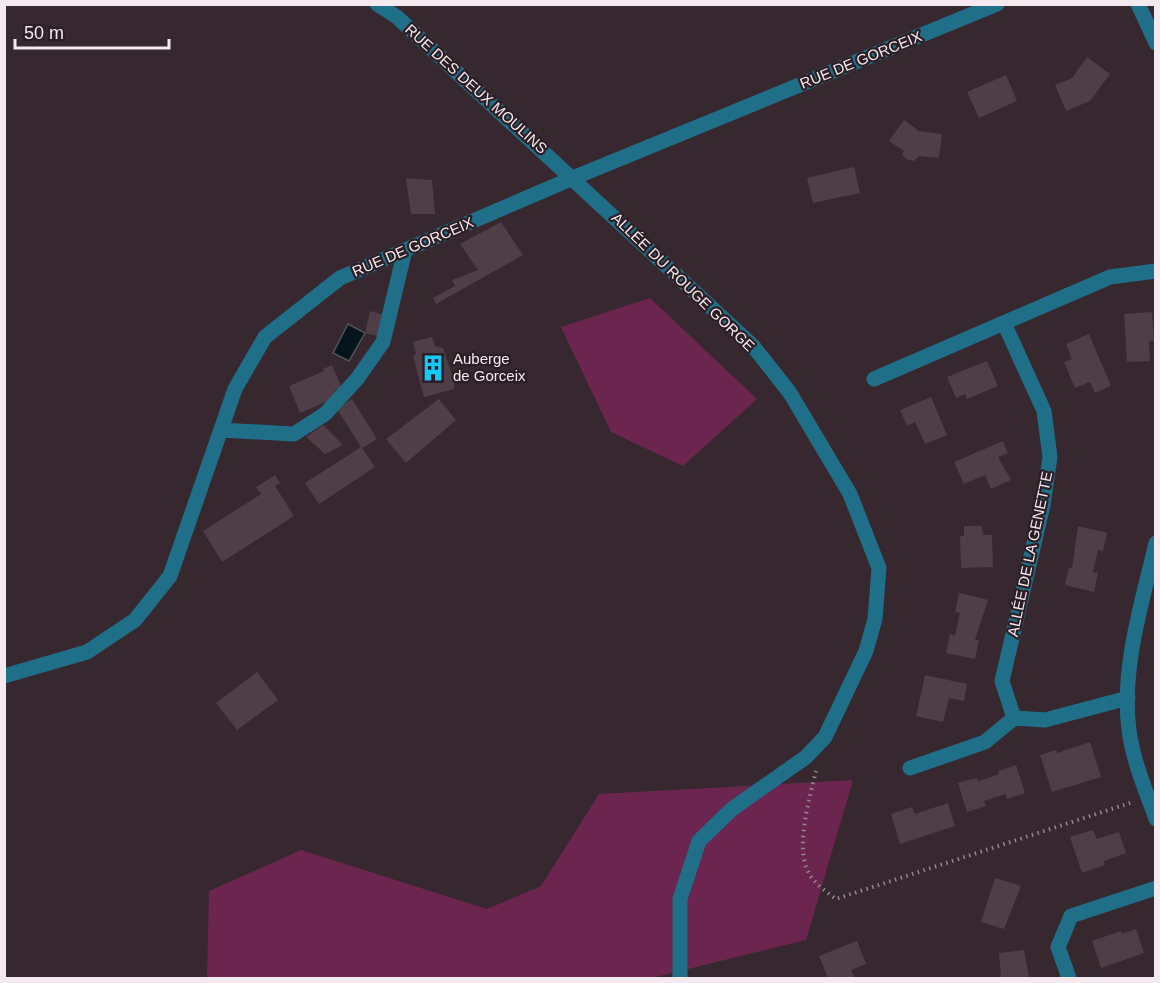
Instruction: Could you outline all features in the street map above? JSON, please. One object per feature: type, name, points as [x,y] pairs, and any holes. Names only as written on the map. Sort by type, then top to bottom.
[{"type":"street","name":"RUE DES DEUX MOULINS","points":[[377,4],[397,17],[573,178]]},
{"type":"street","name":"RUE DE GORCEIX","points":[[4,676],[87,652],[135,620],[170,576],[235,389],[265,338],[340,279],[573,178],[997,4]]},
{"type":"street","points":[[1138,4],[1155,43]]},
{"type":"street","name":"ALLÉE DU ROUGE GORGE","points":[[573,178],[753,346],[790,393],[850,494],[879,567],[875,619],[866,651],[825,737],[806,756],[732,809],[699,841],[680,899],[680,978]]},
{"type":"street","points":[[221,430],[294,434],[325,414],[357,379],[383,342],[405,250]]},
{"type":"street","points":[[874,378],[1110,277],[1155,271]]},
{"type":"street","name":"ALLÉE DE LA GENETTE","points":[[1004,323],[1044,411],[1050,457],[1043,505],[1002,681],[1014,718]]},
{"type":"street","points":[[1155,543],[1133,644],[1128,698],[1129,730],[1155,819]]},
{"type":"street","points":[[910,768],[984,742],[1014,718],[1045,720],[1128,698]]},
{"type":"street","points":[[1069,978],[1058,947],[1071,915],[1155,888]]},
{"type":"path","points":[[825,737],[810,794],[804,844],[806,868],[822,889],[836,899],[1148,797]]},
{"type":"shaded area","points":[[650,298],[757,399],[683,466],[611,432],[561,327]]},
{"type":"shaded area","points":[[348,324],[365,333],[349,361],[333,353]]},
{"type":"shaded area","points":[[853,780],[806,940],[652,978],[207,978],[209,891],[301,850],[487,909],[541,886],[599,794]]},
{"type":"building","points":[[1087,57],[1110,74],[1090,101],[1066,111],[1055,85],[1072,78]]},
{"type":"building","points":[[1006,75],[1017,101],[979,118],[967,92]]},
{"type":"building","points":[[904,120],[919,131],[942,134],[939,158],[919,156],[914,161],[906,159],[902,154],[904,151],[889,141]]},
{"type":"building","points":[[854,167],[860,193],[813,203],[807,178]]},
{"type":"building","points":[[406,178],[432,180],[435,214],[411,214]]},
{"type":"building","points":[[501,222],[523,255],[436,304],[433,298],[455,286],[452,280],[478,270],[460,244]]},
{"type":"building","points":[[370,311],[384,315],[378,336],[365,333]]},
{"type":"building","points":[[1152,312],[1154,341],[1149,341],[1150,361],[1127,362],[1124,314]]},
{"type":"building","points":[[1089,334],[1111,386],[1095,393],[1090,382],[1075,388],[1064,362],[1072,359],[1066,344]]},
{"type":"building","name":"Auberge de Gorceix","points":[[432,337],[435,346],[443,348],[454,381],[454,389],[424,397],[413,356],[416,354],[413,342]]},
{"type":"building","points":[[987,361],[998,386],[967,399],[965,394],[956,398],[947,377]]},
{"type":"building","points":[[332,365],[342,388],[334,391],[337,397],[300,413],[289,386],[324,371],[323,369]]},
{"type":"building","points":[[931,397],[947,435],[925,444],[915,422],[907,426],[900,410]]},
{"type":"building","points":[[352,399],[377,439],[362,448],[375,467],[319,504],[305,483],[361,447],[337,409]]},
{"type":"building","points":[[439,399],[456,420],[406,463],[386,439]]},
{"type":"building","points":[[323,425],[343,445],[325,454],[306,437]]},
{"type":"building","points":[[1003,441],[1008,453],[998,457],[1011,480],[991,489],[985,475],[964,484],[954,462]]},
{"type":"building","points":[[275,475],[280,483],[275,486],[294,516],[222,562],[203,531],[261,494],[256,487]]},
{"type":"building","points":[[964,526],[982,526],[983,535],[992,535],[993,567],[961,568],[960,536],[964,536]]},
{"type":"building","points":[[1078,526],[1107,533],[1103,551],[1098,550],[1093,572],[1098,573],[1094,592],[1065,585],[1069,567],[1072,568]]},
{"type":"building","points":[[959,593],[988,600],[975,640],[979,640],[975,659],[946,653],[950,634],[955,635],[960,613],[955,612]]},
{"type":"building","points":[[257,672],[278,700],[237,730],[216,703]]},
{"type":"building","points":[[925,675],[967,684],[964,701],[949,698],[943,722],[916,716]]},
{"type":"building","points":[[1090,742],[1101,777],[1052,792],[1040,755],[1056,750],[1057,753]]},
{"type":"building","points":[[1016,765],[1025,793],[1007,799],[1005,794],[984,801],[986,806],[967,812],[958,783],[977,778],[978,781],[988,778],[999,774],[998,771]]},
{"type":"building","points":[[948,803],[955,826],[900,844],[891,814],[912,807],[915,814]]},
{"type":"building","points":[[1093,830],[1097,839],[1119,832],[1126,853],[1104,861],[1105,865],[1082,873],[1070,837]]},
{"type":"building","points":[[995,878],[1021,886],[1004,929],[981,922]]},
{"type":"building","points":[[1136,929],[1144,953],[1101,968],[1092,941],[1121,931],[1122,934]]},
{"type":"building","points":[[857,941],[866,964],[851,970],[855,978],[828,978],[819,956]]},
{"type":"building","points":[[1024,950],[1029,978],[1001,978],[999,953]]},
{"type":"place","name":"Auberge de Gorceix","points":[[433,368]]}]
